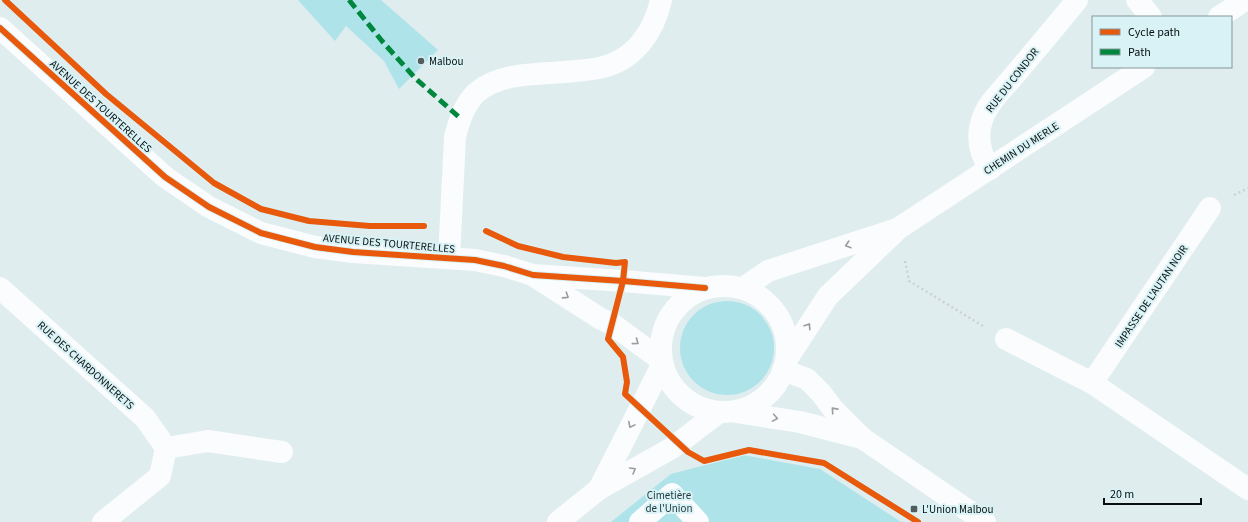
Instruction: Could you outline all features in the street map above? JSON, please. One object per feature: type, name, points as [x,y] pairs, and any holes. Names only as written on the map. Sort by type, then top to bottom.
[{"type":"street","points":[[449,258],[455,136],[460,118],[467,104],[488,84],[504,78],[526,74],[582,71],[601,68],[615,62],[628,55],[648,36],[654,23],[661,0]]},
{"type":"street","name":"RUE DU CONDOR","points":[[990,169],[983,158],[979,147],[979,133],[982,119],[998,95],[1077,0]]},
{"type":"street","points":[[1137,0],[1150,16]]},
{"type":"street","points":[[1221,16],[1245,0]]},
{"type":"street","name":"AVENUE DES TOURTERELLES","points":[[0,28],[165,177],[209,207],[261,233],[315,247],[353,252],[476,260],[504,266],[534,275],[705,288]]},
{"type":"street","name":"CHEMIN DU MERLE","points":[[785,365],[828,296],[899,228],[1142,68]]},
{"type":"street","name":"IMPASSE DE L'AUTAN NOIR","points":[[1092,383],[1210,208]]},
{"type":"street","name":"CHEMIN DU MERLE","points":[[743,288],[768,271],[899,228]]},
{"type":"street","name":"AVENUE DES TOURTERELLES","points":[[534,275],[601,319],[612,324],[661,362]]},
{"type":"street","points":[[558,522],[599,489],[679,443],[727,412],[755,405],[770,393],[781,378],[785,365],[786,336],[778,316],[763,299],[743,288],[724,286],[705,288],[684,298],[669,316],[661,336],[661,362],[673,389],[693,405],[727,412],[800,422],[862,438]]},
{"type":"street","name":"RUE DES CHARDONNERETS","points":[[0,288],[145,418],[166,448]]},
{"type":"street","points":[[1006,339],[1092,383],[1248,489]]},
{"type":"street","points":[[599,489],[661,362]]},
{"type":"street","points":[[785,365],[807,379],[821,393],[833,410],[862,438],[985,522]]},
{"type":"street","points":[[103,522],[160,476],[166,448],[208,441],[282,452]]},
{"type":"street","points":[[640,522],[672,494],[698,522]]},
{"type":"path","points":[[899,228],[909,281],[1006,339]]},
{"type":"green space","points":[[298,0],[381,0],[438,50],[399,89],[384,61],[346,26],[335,41]]},
{"type":"green space","points":[[727,301],[745,305],[760,315],[770,330],[774,348],[770,366],[760,381],[745,391],[727,395],[709,391],[694,381],[684,366],[680,348],[684,330],[694,315],[709,305]]},
{"type":"green space","name":"Cimetière de l'Union","points":[[743,455],[820,469],[901,522],[611,522],[671,474]]},
{"type":"marked path","points":[[349,0],[382,41],[415,78],[460,118]]},
{"type":"cycle path","points":[[5,0],[106,94],[214,183],[261,209],[309,221],[370,226],[424,226]]},
{"type":"cycle path","points":[[0,28],[165,177],[209,207],[261,233],[315,247],[353,252],[475,260],[504,266],[533,275],[705,288]]},
{"type":"cycle path","points":[[486,231],[518,246],[563,257],[616,263],[625,262],[623,281],[608,339],[623,357],[627,382],[625,394],[688,452],[704,461],[749,450],[824,463],[918,522]]},
{"type":"place","name":"Malbou","points":[[421,61]]},
{"type":"place","name":"L'Union Malbou","points":[[914,509]]}]
